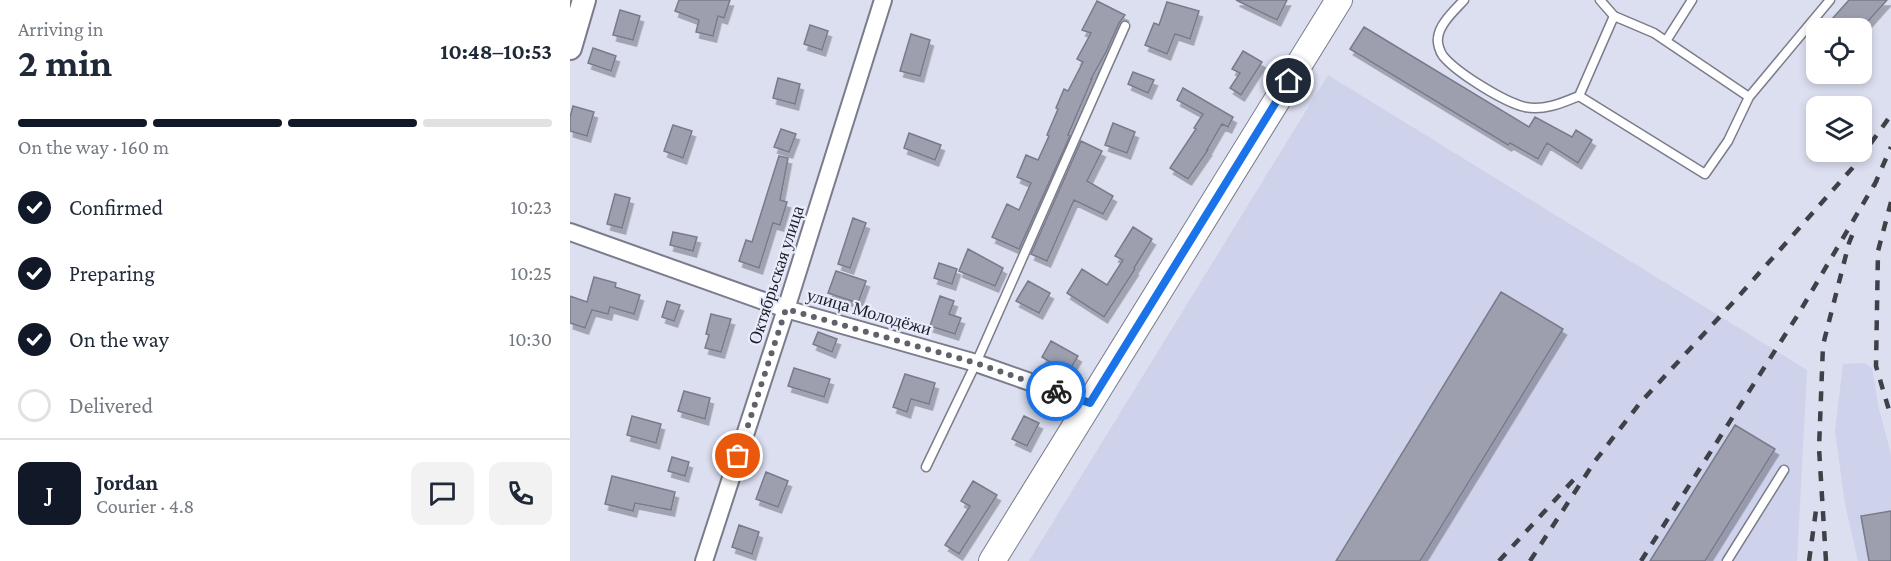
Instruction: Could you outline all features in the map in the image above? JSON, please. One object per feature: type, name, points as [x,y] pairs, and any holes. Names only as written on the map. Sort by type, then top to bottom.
[{"type":"main road","points":[[992,561],[1339,0]]},
{"type":"street","points":[[570,48],[584,0]]},
{"type":"street","name":"Октябрьская улица","points":[[704,561],[883,0]]},
{"type":"street","name":"улица Молодёжи","points":[[570,232],[786,309],[976,363],[1090,403]]},
{"type":"lane","points":[[1464,0],[1444,25],[1438,39],[1441,54],[1461,72],[1508,101],[1527,107],[1547,108],[1579,96],[1614,16]]},
{"type":"lane","points":[[1600,0],[1614,16],[1654,33],[1749,97]]},
{"type":"lane","points":[[1666,41],[1692,0]]},
{"type":"lane","points":[[1579,96],[1705,174],[1728,141],[1749,97],[1830,0]]},
{"type":"lane","points":[[926,467],[976,363],[1125,26]]},
{"type":"lane","points":[[1727,561],[1784,470]]},
{"type":"shaded area","points":[[1328,75],[1807,370],[1797,561],[1029,561]]},
{"type":"shaded area","points":[[1865,363],[1872,368],[1879,409],[1891,454],[1891,561],[1858,561],[1845,504],[1835,431],[1843,364]]},
{"type":"building","points":[[679,0],[730,0],[724,18],[718,16],[713,36],[696,32],[699,20],[675,11]]},
{"type":"building","points":[[1236,0],[1287,0],[1277,20]]},
{"type":"building","points":[[1849,0],[1887,0],[1871,18],[1833,18]]},
{"type":"building","points":[[1097,1],[1125,15],[1091,79],[1068,135],[1070,136],[1019,249],[992,237],[1007,204],[1019,210],[1031,183],[1017,177],[1026,155],[1038,160],[1049,136],[1047,135],[1064,89],[1068,91],[1083,62],[1077,59],[1091,33],[1082,30]]},
{"type":"building","points":[[1167,2],[1199,11],[1190,39],[1175,34],[1167,54],[1145,45],[1154,23],[1159,25]]},
{"type":"building","points":[[620,10],[640,16],[633,40],[613,35]]},
{"type":"building","points":[[810,25],[828,31],[822,50],[804,44]]},
{"type":"building","points":[[1364,27],[1529,127],[1535,117],[1572,137],[1576,130],[1592,140],[1578,163],[1547,143],[1538,159],[1510,143],[1508,145],[1350,49]]},
{"type":"building","points":[[911,34],[930,40],[920,76],[900,71]]},
{"type":"building","points":[[593,48],[616,56],[611,71],[588,63]]},
{"type":"building","points":[[1243,51],[1262,62],[1241,95],[1230,88],[1240,73],[1232,69]]},
{"type":"building","points":[[1133,72],[1154,80],[1148,93],[1128,84]]},
{"type":"building","points":[[778,78],[800,84],[795,104],[773,98]]},
{"type":"building","points":[[1183,88],[1233,117],[1228,127],[1222,124],[1188,179],[1170,168],[1196,129],[1194,128],[1203,114],[1177,100]]},
{"type":"building","points":[[573,106],[594,112],[587,136],[570,131]]},
{"type":"building","points":[[1113,123],[1135,132],[1127,153],[1105,145]]},
{"type":"building","points":[[673,125],[692,131],[683,158],[664,151]]},
{"type":"building","points":[[781,129],[796,134],[789,152],[774,147]]},
{"type":"building","points":[[909,133],[941,145],[935,160],[904,148]]},
{"type":"building","points":[[1081,141],[1102,151],[1087,181],[1113,196],[1103,214],[1074,200],[1047,261],[1031,254]]},
{"type":"building","points":[[779,156],[788,158],[780,200],[787,202],[780,225],[773,223],[759,268],[739,261],[746,240],[752,242]]},
{"type":"building","points":[[615,194],[630,198],[622,228],[607,224]]},
{"type":"building","points":[[853,218],[866,223],[850,268],[838,264]]},
{"type":"building","points":[[1133,227],[1152,239],[1104,317],[1067,293],[1082,269],[1107,285],[1123,260],[1115,256]]},
{"type":"building","points":[[673,232],[697,237],[693,251],[670,245]]},
{"type":"building","points":[[968,249],[1003,268],[995,286],[959,271]]},
{"type":"building","points":[[939,263],[957,269],[952,284],[934,278]]},
{"type":"building","points":[[836,271],[866,281],[858,303],[828,293]]},
{"type":"building","points":[[594,277],[616,283],[615,287],[640,295],[634,314],[610,307],[608,314],[592,310],[585,328],[570,323],[570,296],[587,302]]},
{"type":"building","points":[[1028,281],[1050,293],[1039,313],[1016,301]]},
{"type":"building","points":[[1501,292],[1563,329],[1420,561],[1336,561]]},
{"type":"building","points":[[940,296],[954,301],[949,314],[961,318],[955,334],[930,326]]},
{"type":"building","points":[[667,301],[680,305],[674,321],[662,317]]},
{"type":"building","points":[[711,314],[731,319],[721,352],[705,348]]},
{"type":"building","points":[[818,332],[837,339],[832,352],[813,344]]},
{"type":"building","points":[[1051,341],[1078,356],[1065,378],[1052,371],[1055,365],[1042,357]]},
{"type":"building","points":[[794,368],[830,379],[824,397],[788,386]]},
{"type":"building","points":[[905,374],[935,383],[929,404],[911,399],[907,412],[893,407]]},
{"type":"building","points":[[684,391],[710,398],[705,419],[678,411]]},
{"type":"building","points":[[632,416],[661,424],[656,443],[627,435]]},
{"type":"building","points":[[1024,416],[1039,423],[1027,446],[1012,439]]},
{"type":"building","points":[[1735,425],[1775,449],[1705,561],[1650,561]]},
{"type":"building","points":[[672,457],[689,462],[685,476],[668,471]]},
{"type":"building","points":[[766,472],[788,481],[778,507],[756,499]]},
{"type":"building","points":[[612,476],[675,492],[671,510],[635,503],[633,511],[605,504]]},
{"type":"building","points":[[973,481],[997,495],[959,554],[945,545],[970,506],[961,501]]},
{"type":"building","points":[[1891,511],[1891,561],[1869,561],[1861,516]]},
{"type":"building","points":[[739,525],[759,532],[752,554],[732,547]]},
{"type":"railway","points":[[1530,561],[1595,461],[1640,403],[1856,164],[1891,115]]},
{"type":"railway","points":[[1874,186],[1891,147]]},
{"type":"railway","points":[[1641,561],[1799,313],[1877,180]]},
{"type":"railway","points":[[1891,202],[1878,251],[1876,366],[1891,417]]},
{"type":"railway","points":[[1826,561],[1819,448],[1823,345],[1853,233]]},
{"type":"railway","points":[[1499,561],[1578,475]]},
{"type":"railway","points":[[1809,561],[1817,503]]},
{"type":"way so far","points":[[738,456],[786,309],[976,363],[1056,391]]},
{"type":"route","points":[[1056,391],[1090,403],[1289,81]]}]
